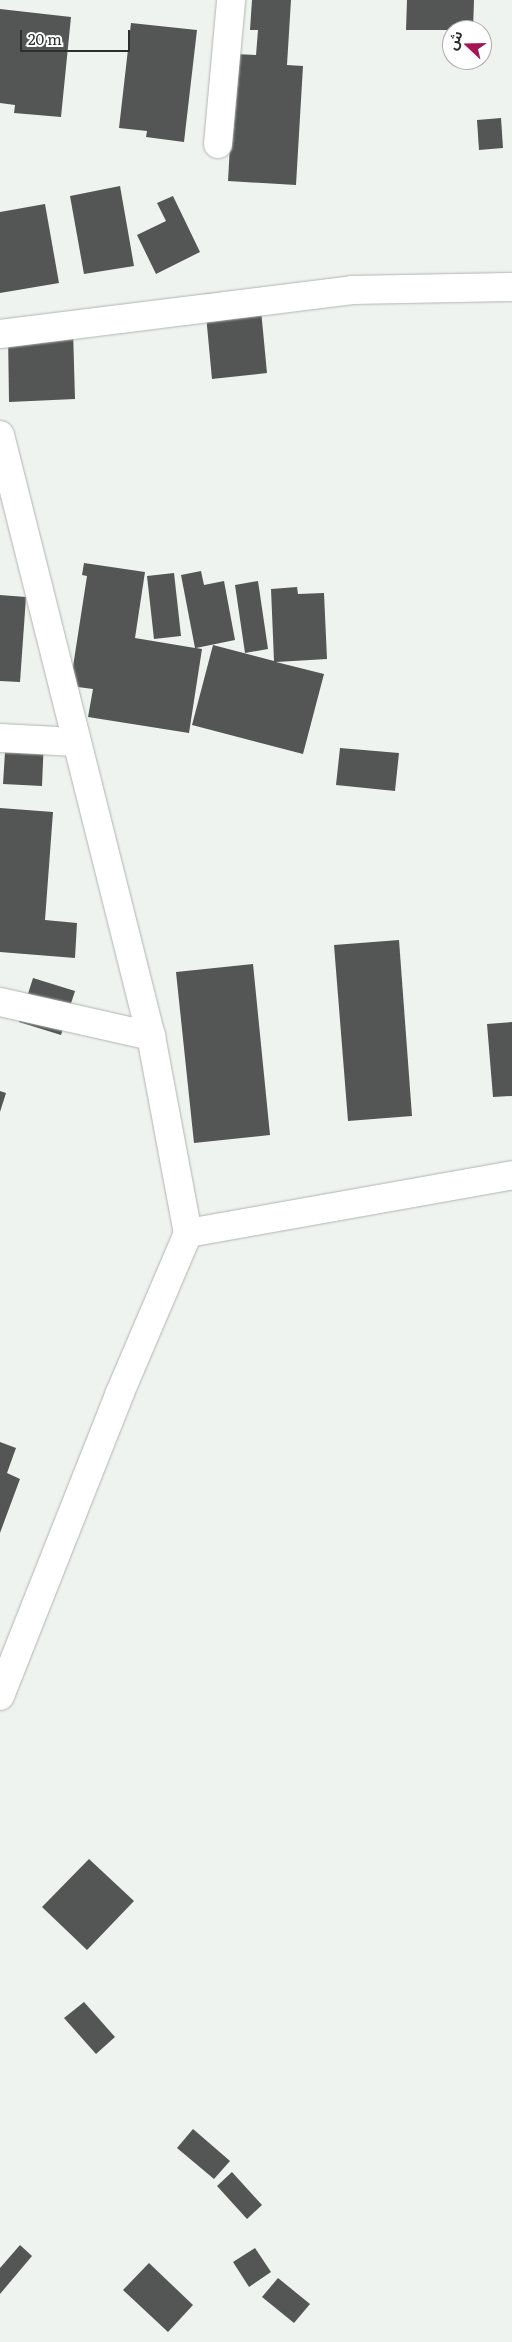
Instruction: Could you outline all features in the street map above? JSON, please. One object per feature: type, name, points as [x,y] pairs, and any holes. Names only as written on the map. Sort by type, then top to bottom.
[{"type":"street","points":[[218,144],[231,0]]},
{"type":"street","points":[[0,334],[352,290],[512,287]]},
{"type":"street","points":[[0,435],[151,1036],[188,1233],[119,1395],[0,1696]]},
{"type":"street","points":[[0,738],[76,742]]},
{"type":"street","points":[[0,1002],[151,1036]]},
{"type":"street","points":[[188,1233],[512,1175]]},
{"type":"building","points":[[252,0],[291,0],[287,65],[303,66],[296,185],[228,181],[235,54],[256,55],[258,30],[250,30]]},
{"type":"building","points":[[407,0],[474,0],[473,20],[442,20],[442,30],[406,30]]},
{"type":"building","points":[[0,9],[71,17],[61,117],[14,113],[15,105],[0,103]]},
{"type":"building","points":[[131,23],[197,30],[184,142],[146,137],[147,131],[119,128]]},
{"type":"building","points":[[501,118],[503,148],[479,150],[477,120]]},
{"type":"building","points":[[120,186],[134,266],[84,274],[70,196]]},
{"type":"building","points":[[173,196],[200,252],[156,274],[137,235],[166,221],[157,203]]},
{"type":"building","points":[[45,204],[59,283],[0,293],[0,212]]},
{"type":"building","points":[[259,289],[267,373],[212,379],[204,294]]},
{"type":"building","points":[[73,330],[75,399],[9,402],[8,332]]},
{"type":"building","points":[[84,563],[145,572],[135,638],[195,648],[181,575],[201,571],[204,585],[224,581],[235,640],[196,648],[202,649],[189,733],[88,717],[93,689],[70,686],[87,576],[82,575]]},
{"type":"building","points":[[174,573],[181,636],[154,639],[147,576]]},
{"type":"building","points":[[258,581],[268,649],[245,653],[235,585]]},
{"type":"building","points":[[297,587],[298,594],[324,593],[327,659],[276,662],[324,674],[303,754],[192,725],[213,645],[274,661],[271,589]]},
{"type":"building","points":[[0,595],[26,597],[20,682],[0,681]]},
{"type":"building","points":[[6,736],[44,738],[42,786],[3,784]]},
{"type":"building","points":[[340,748],[399,753],[395,791],[336,785]]},
{"type":"building","points":[[0,808],[53,812],[45,920],[77,923],[75,958],[0,952]]},
{"type":"building","points":[[399,940],[412,1116],[348,1121],[334,945]]},
{"type":"building","points":[[253,964],[270,1135],[194,1143],[176,972]]},
{"type":"building","points":[[33,978],[75,991],[61,1035],[19,1022]]},
{"type":"building","points":[[512,1022],[512,1096],[493,1097],[487,1024]]},
{"type":"building","points":[[0,1091],[6,1093],[0,1112]]},
{"type":"building","points":[[0,1442],[16,1448],[7,1473],[20,1479],[0,1533]]},
{"type":"building","points":[[89,1859],[134,1901],[87,1950],[42,1907]]},
{"type":"building","points":[[84,2002],[115,2037],[96,2054],[64,2018]]},
{"type":"building","points":[[193,2129],[230,2161],[214,2179],[177,2148]]},
{"type":"building","points":[[232,2172],[262,2205],[247,2219],[217,2186]]},
{"type":"building","points":[[20,2245],[32,2256],[0,2294],[0,2268]]},
{"type":"building","points":[[255,2248],[271,2272],[249,2287],[233,2262]]},
{"type":"building","points":[[149,2263],[193,2305],[168,2332],[123,2290]]},
{"type":"building","points":[[278,2278],[310,2304],[294,2323],[262,2297]]}]
